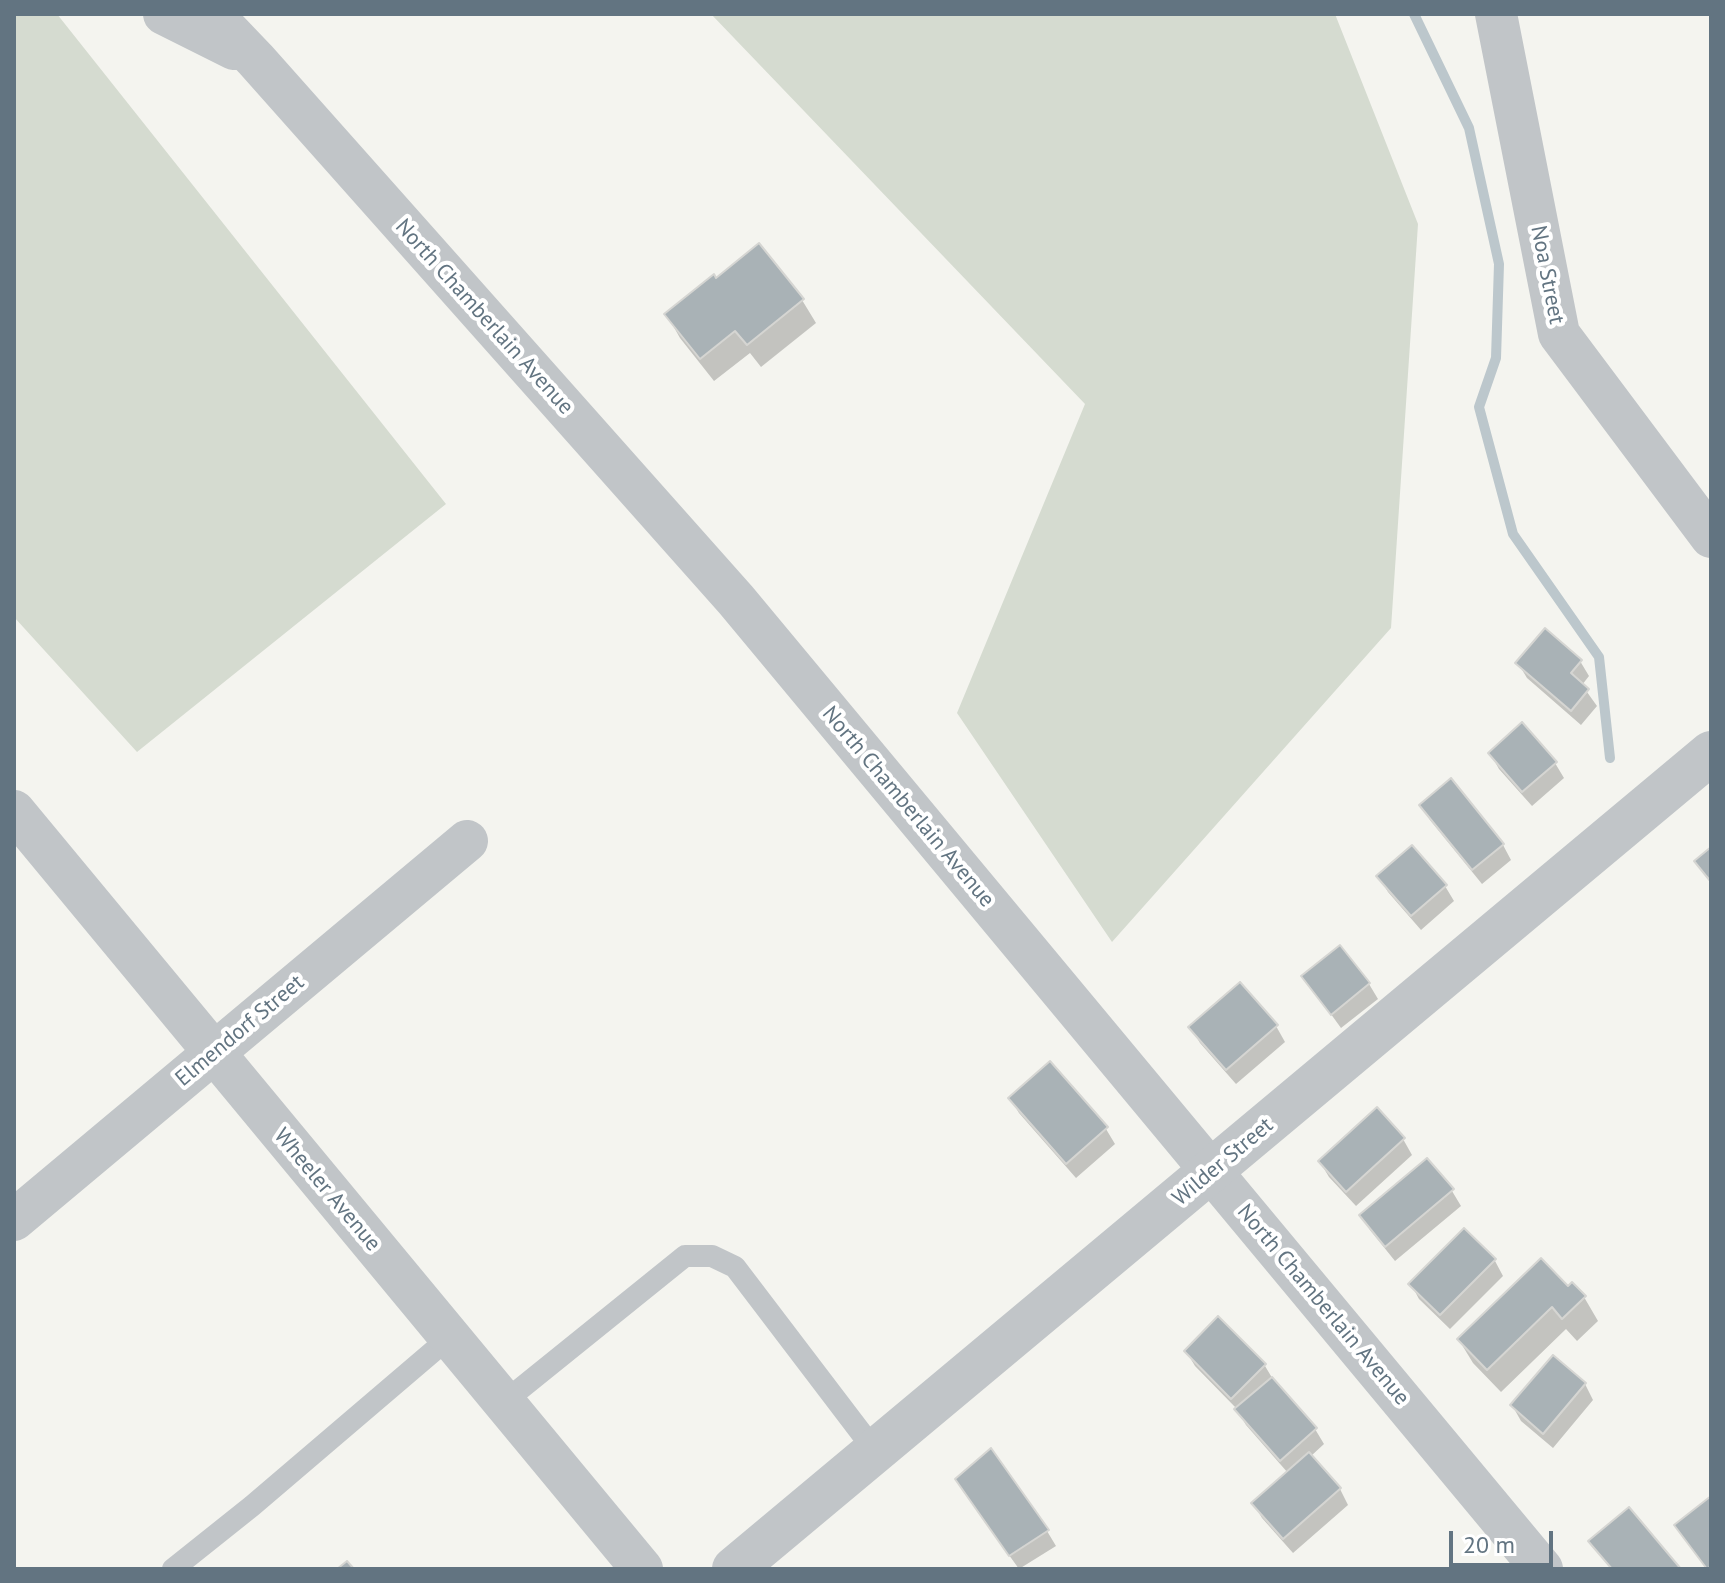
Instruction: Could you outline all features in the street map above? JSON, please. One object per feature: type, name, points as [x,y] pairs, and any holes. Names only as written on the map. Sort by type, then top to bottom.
[{"type":"street","name":"North Chamberlain Avenue","points":[[164,14],[256,60]]},
{"type":"street","name":"North Chamberlain Avenue","points":[[212,14],[736,600],[1542,1569]]},
{"type":"street","name":"Noa Street","points":[[1496,14],[1559,334],[1711,537]]},
{"type":"street","name":"Wilder Street","points":[[734,1569],[1711,753]]},
{"type":"street","name":"Wheeler Avenue","points":[[14,811],[642,1569]]},
{"type":"street","name":"Elmendorf Street","points":[[14,1220],[467,841]]},
{"type":"lane","points":[[504,1402],[685,1256],[712,1256],[735,1267],[875,1451]]},
{"type":"lane","points":[[173,1569],[252,1506],[450,1337]]},
{"type":"shaded area","points":[[14,14],[57,14],[446,504],[137,752],[14,617]]},
{"type":"shaded area","points":[[711,14],[1335,14],[1418,224],[1391,628],[1112,942],[957,713],[1085,404]]},
{"type":"building","points":[[759,243],[804,299],[747,345],[735,331],[700,359],[664,314]]},
{"type":"building","points":[[1545,628],[1582,660],[1571,673],[1589,689],[1571,711],[1515,663]]},
{"type":"building","points":[[1522,722],[1557,762],[1522,792],[1488,753]]},
{"type":"building","points":[[1451,778],[1504,844],[1472,870],[1419,805]]},
{"type":"building","points":[[1412,845],[1447,885],[1411,916],[1376,876]]},
{"type":"building","points":[[1711,847],[1711,882],[1694,861]]},
{"type":"building","points":[[1340,945],[1370,983],[1331,1015],[1301,976]]},
{"type":"building","points":[[1240,982],[1278,1025],[1226,1070],[1188,1027]]},
{"type":"building","points":[[1050,1061],[1108,1127],[1066,1164],[1008,1098]]},
{"type":"building","points":[[1377,1107],[1405,1138],[1346,1192],[1318,1161]]},
{"type":"building","points":[[1427,1158],[1454,1189],[1385,1247],[1359,1215]]},
{"type":"building","points":[[1464,1228],[1496,1259],[1440,1315],[1408,1284]]},
{"type":"building","points":[[1541,1258],[1568,1286],[1572,1282],[1586,1296],[1562,1319],[1552,1307],[1487,1370],[1457,1339]]},
{"type":"building","points":[[1218,1316],[1266,1364],[1231,1399],[1184,1351]]},
{"type":"building","points":[[1553,1355],[1586,1383],[1543,1434],[1510,1405]]},
{"type":"building","points":[[1272,1377],[1317,1428],[1280,1461],[1234,1409]]},
{"type":"building","points":[[991,1448],[1049,1530],[1009,1556],[955,1479]]},
{"type":"building","points":[[1309,1452],[1341,1488],[1283,1539],[1251,1503]]},
{"type":"building","points":[[1711,1496],[1711,1566],[1707,1569],[1674,1525]]},
{"type":"building","points":[[1629,1507],[1681,1569],[1612,1569],[1588,1541]]},
{"type":"building","points":[[347,1561],[354,1569],[337,1569]]},
{"type":"waterway","points":[[1414,14],[1469,128],[1499,264],[1496,358],[1479,407],[1513,534],[1599,657],[1610,758]]}]
